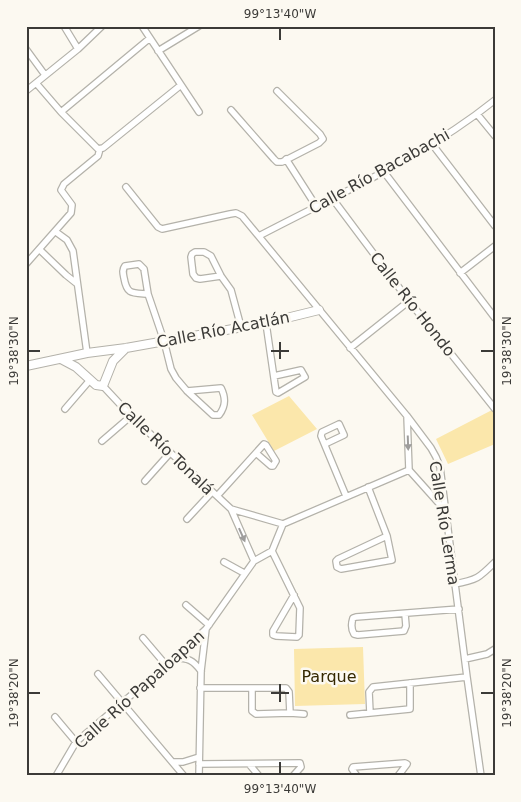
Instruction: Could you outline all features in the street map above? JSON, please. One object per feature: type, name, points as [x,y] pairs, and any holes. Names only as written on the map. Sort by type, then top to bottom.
[{"type":"street","points":[[64,26],[78,49]]},
{"type":"street","points":[[142,26],[199,112]]},
{"type":"street","points":[[158,51],[199,26]]},
{"type":"street","points":[[26,91],[78,49],[100,27]]},
{"type":"street","points":[[61,112],[150,38]]},
{"type":"street","points":[[26,49],[45,75]]},
{"type":"street","points":[[36,83],[95,147],[100,148],[180,85]]},
{"type":"street","points":[[231,110],[274,159],[277,162],[282,162],[319,143],[323,139],[277,91]]},
{"type":"street","name":"Calle Río Bacabachi","points":[[259,236],[384,172],[432,144],[495,100]]},
{"type":"street","points":[[477,114],[495,136]]},
{"type":"street","points":[[432,144],[495,226]]},
{"type":"street","points":[[26,264],[71,213],[72,205],[61,190],[64,184],[98,156],[100,148]]},
{"type":"street","points":[[286,159],[316,206]]},
{"type":"street","points":[[384,172],[495,318]]},
{"type":"street","name":"Calle Río Lerma","points":[[126,187],[158,227],[162,228],[236,213],[242,216],[407,416],[436,457],[440,467],[444,509],[481,775]]},
{"type":"street","name":"Calle Río Hondo","points":[[332,198],[409,301],[494,408]]},
{"type":"street","points":[[56,232],[67,240],[73,251],[87,352]]},
{"type":"street","points":[[460,273],[495,246]]},
{"type":"street","points":[[40,250],[76,283]]},
{"type":"street","points":[[221,276],[196,278],[193,274],[192,254],[195,252],[208,253],[211,256],[221,276],[232,290],[241,327]]},
{"type":"street","points":[[148,294],[132,293],[126,288],[123,272],[125,266],[139,264],[142,266],[148,294],[176,378],[188,391],[213,415],[219,415],[224,409],[225,404],[221,388],[188,391]]},
{"type":"street","points":[[350,348],[409,301]]},
{"type":"street","name":"Calle Río Acatlán","points":[[26,366],[61,360],[87,352],[126,348],[266,323],[319,310]]},
{"type":"street","points":[[266,323],[274,376],[277,393],[305,377],[301,370],[274,376]]},
{"type":"street","points":[[61,360],[76,367],[96,385],[102,386],[113,361],[126,348]]},
{"type":"street","points":[[106,350],[113,361]]},
{"type":"street","points":[[76,367],[78,355]]},
{"type":"street","points":[[65,409],[90,380]]},
{"type":"street","name":"Calle Río Tonalá","points":[[102,386],[130,416],[231,509],[254,561]]},
{"type":"street","points":[[102,441],[130,416]]},
{"type":"street","points":[[407,416],[409,470],[444,509]]},
{"type":"street","points":[[325,444],[342,436],[344,433],[339,424],[321,433],[325,444],[346,496]]},
{"type":"street","points":[[145,481],[170,453]]},
{"type":"street","points":[[186,519],[256,453]]},
{"type":"street","points":[[294,595],[273,634],[290,637],[299,636],[300,608],[294,595],[272,551],[282,524],[409,470]]},
{"type":"street","points":[[368,487],[387,536],[392,560],[338,569],[336,563],[338,559],[387,536]]},
{"type":"street","name":"Calle Río Tonalá","points":[[231,509],[282,524]]},
{"type":"street","name":"Calle Río Papaloapan","points":[[56,776],[76,742],[166,666],[207,627],[254,561],[272,551]]},
{"type":"street","points":[[224,562],[244,573]]},
{"type":"street","points":[[454,584],[474,581],[495,562]]},
{"type":"street","points":[[186,605],[207,627],[200,688],[199,776]]},
{"type":"street","points":[[405,614],[406,626],[404,631],[354,634],[353,618],[459,609]]},
{"type":"street","points":[[143,638],[166,666]]},
{"type":"street","points":[[465,659],[487,654],[495,649]]},
{"type":"street","points":[[175,658],[190,659],[201,671]]},
{"type":"street","points":[[98,674],[184,776]]},
{"type":"street","points":[[370,713],[370,689],[467,677]]},
{"type":"street","points":[[350,715],[410,709],[410,684]]},
{"type":"street","points":[[200,688],[288,689],[290,713]]},
{"type":"street","points":[[252,688],[253,713],[304,714]]},
{"type":"street","points":[[55,718],[76,742]]},
{"type":"street","points":[[173,762],[183,762],[199,757]]},
{"type":"street","points":[[198,764],[300,764],[301,767],[293,776]]},
{"type":"street","points":[[249,764],[259,776]]},
{"type":"street","points":[[358,776],[352,771],[353,767],[407,764],[398,776]]},
{"type":"green space","points":[[289,396],[317,429],[274,451],[252,415]]},
{"type":"green space","points":[[492,410],[495,413],[495,444],[448,464],[436,439]]},
{"type":"green space","name":"Parque","points":[[363,647],[365,704],[295,706],[294,649]]}]
